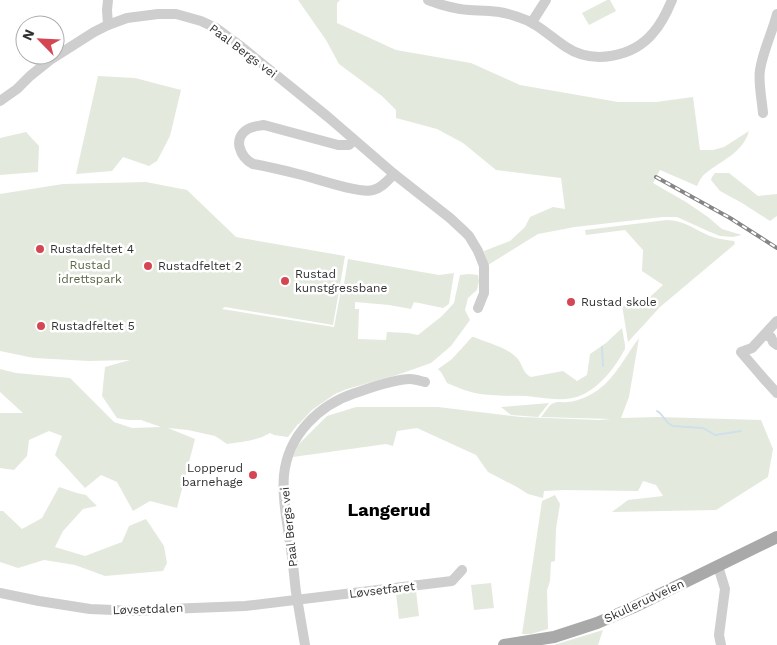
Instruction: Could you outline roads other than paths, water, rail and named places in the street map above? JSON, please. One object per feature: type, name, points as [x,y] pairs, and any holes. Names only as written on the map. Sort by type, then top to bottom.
[{"type":"main road","name":"Skullerudveien","points":[[504,645],[554,636],[597,623],[777,538]]},
{"type":"street","points":[[108,0],[108,25]]},
{"type":"street","points":[[428,0],[449,7],[498,11],[519,17],[532,22],[567,48],[584,54],[606,57],[622,54],[640,46],[660,24],[672,0]]},
{"type":"street","points":[[532,22],[546,0]]},
{"type":"street","name":"Paal Bergs vei","points":[[0,101],[17,90],[30,76],[50,60],[108,25],[135,17],[167,14],[193,18],[210,25],[239,45],[464,231],[473,242],[482,259],[484,268],[484,293],[478,308]]},
{"type":"street","points":[[763,113],[760,72],[763,55],[777,14]]},
{"type":"street","points":[[354,140],[349,145],[338,145],[264,125],[249,128],[239,141],[239,146],[243,156],[253,164],[368,191],[378,188],[394,174]]},
{"type":"street","points":[[777,321],[770,328],[772,337],[741,352],[777,393]]},
{"type":"street","name":"Paal Bergs vei","points":[[305,645],[297,600],[286,509],[284,474],[289,454],[297,438],[308,423],[322,409],[337,400],[396,381],[411,379],[425,382]]},
{"type":"street","points":[[718,566],[726,589],[719,635],[721,645]]},
{"type":"street","name":"Løvsetfaret","points":[[297,600],[452,581],[462,570]]},
{"type":"street","name":"Løvsetdalen","points":[[0,593],[90,609],[137,611],[235,606],[297,600]]},
{"type":"waterway","points":[[602,347],[603,366]]},
{"type":"waterway","points":[[657,411],[673,426],[703,428],[715,435],[741,431]]},
{"type":"railway","points":[[656,177],[730,218],[777,248]]},
{"type":"place","name":"Rustadfeltet 4","points":[[40,249]]},
{"type":"place","name":"Rustadfeltet 2","points":[[148,266]]},
{"type":"place","name":"Rustad kunstgressbane","points":[[285,281]]},
{"type":"place","name":"Rustad skole","points":[[571,302]]},
{"type":"place","name":"Rustadfeltet 5","points":[[41,326]]},
{"type":"place","name":"Lopperud barnehage","points":[[253,475]]},
{"type":"district","name":"Langerud","points":[[389,510]]},
{"type":"park label","name":"Rustad idrettspark","points":[[90,272]]}]
